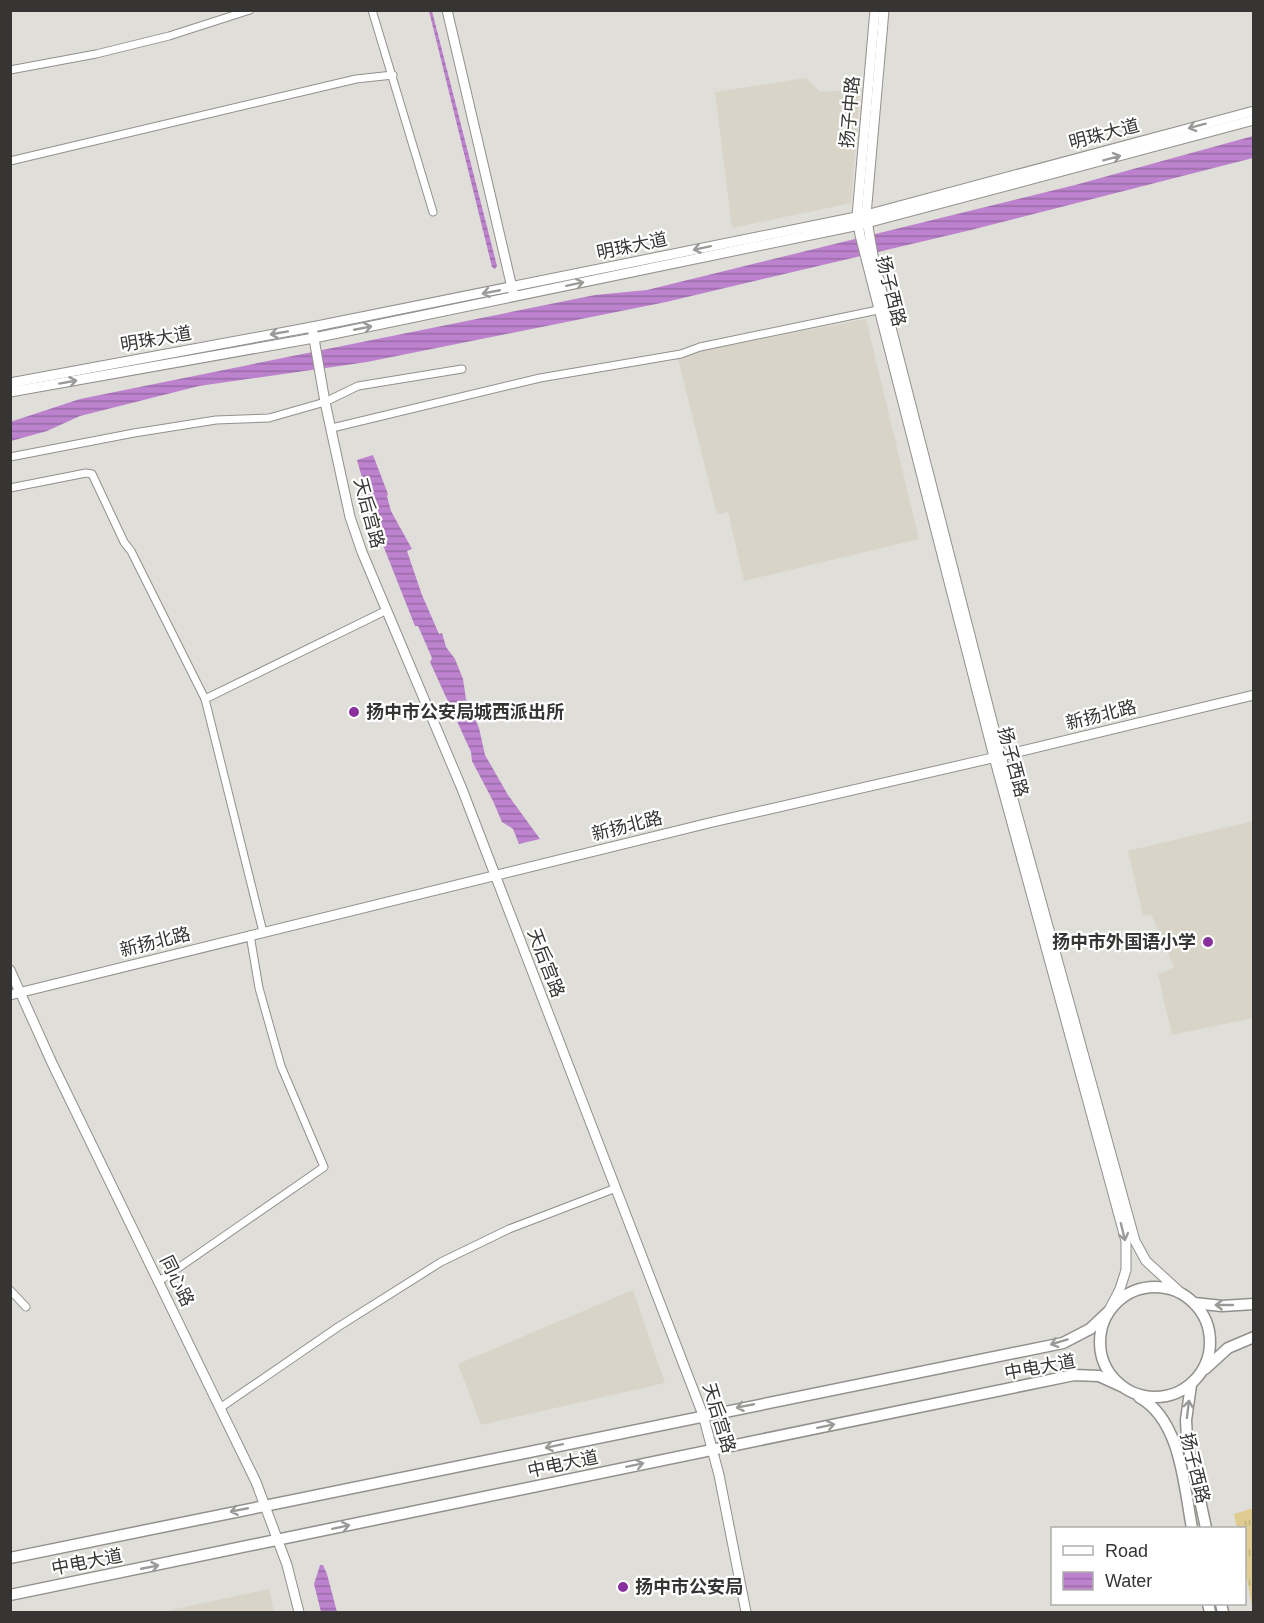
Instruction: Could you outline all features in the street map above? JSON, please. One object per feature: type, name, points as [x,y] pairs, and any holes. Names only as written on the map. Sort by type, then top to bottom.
[{"type":"main road","points":[[447,10],[513,292]]},
{"type":"main road","name":"扬子中路","points":[[863,224],[875,10]]},
{"type":"main road","name":"扬子中路","points":[[863,224],[884,10]]},
{"type":"main road","name":"明珠大道","points":[[863,224],[1254,111]]},
{"type":"main road","name":"明珠大道","points":[[10,382],[513,292],[863,224],[1254,120]]},
{"type":"main road","name":"扬子西路","points":[[863,224],[879,310],[1126,1241],[1126,1270],[1120,1289],[1108,1312]]},
{"type":"main road","name":"扬子西路","points":[[870,261],[998,757],[1135,1241],[1146,1262],[1181,1293]]},
{"type":"main road","name":"明珠大道","points":[[10,392],[314,341],[513,292]]},
{"type":"main road","name":"天后宫路","points":[[312,327],[325,402],[350,517],[385,611],[462,789],[703,1415],[713,1449],[746,1612]]},
{"type":"main road","name":"新扬北路","points":[[10,995],[724,820],[1254,695]]},
{"type":"main road","name":"同心路","points":[[10,970],[52,1063],[266,1505],[279,1540],[299,1612]]},
{"type":"main road","points":[[1202,1371],[1209,1355],[1210,1336],[1205,1318],[1194,1303],[1181,1293],[1165,1287],[1148,1287],[1132,1291],[1108,1312],[1102,1326],[1100,1343],[1102,1359],[1109,1374],[1121,1386],[1134,1394],[1148,1398],[1178,1393],[1191,1385],[1202,1371],[1228,1348],[1254,1337]]},
{"type":"main road","points":[[1194,1303],[1222,1306],[1254,1304]]},
{"type":"main road","name":"中电大道","points":[[10,1558],[1063,1342],[1090,1329],[1108,1312]]},
{"type":"main road","name":"中电大道","points":[[10,1594],[1074,1376],[1099,1376],[1121,1386]]},
{"type":"main road","name":"扬子西路","points":[[1191,1385],[1186,1420],[1187,1439],[1206,1527]]},
{"type":"main road","name":"扬子西路","points":[[1134,1394],[1147,1401],[1174,1438],[1192,1527]]},
{"type":"street","points":[[10,70],[96,54],[169,36],[250,10]]},
{"type":"street","points":[[372,10],[433,212]]},
{"type":"street","points":[[10,161],[356,79],[393,75]]},
{"type":"street","points":[[332,428],[540,378],[681,354],[879,310]]},
{"type":"street","points":[[10,457],[216,420],[269,418],[325,402],[358,386],[462,369]]},
{"type":"street","points":[[10,488],[86,473],[92,474],[124,542],[206,699],[264,932]]},
{"type":"street","points":[[206,699],[385,611]]},
{"type":"street","points":[[158,1281],[324,1167],[281,1066],[259,988],[250,935]]},
{"type":"street","points":[[220,1408],[338,1327],[441,1262],[509,1229],[616,1188]]},
{"type":"street","points":[[10,1290],[26,1307]]},
{"type":"shaded area","points":[[806,78],[820,92],[860,89],[851,203],[732,228],[715,92]]},
{"type":"shaded area","points":[[866,319],[919,539],[744,581],[728,512],[717,515],[677,355]]},
{"type":"shaded area","name":"扬中市外国语小学","points":[[1253,821],[1253,1018],[1172,1035],[1158,975],[1174,967],[1151,914],[1143,916],[1128,851]]},
{"type":"shaded area","points":[[633,1290],[665,1383],[481,1425],[458,1364]]},
{"type":"shaded area","points":[[269,1589],[274,1612],[162,1612]]},
{"type":"green space","points":[[1253,1508],[1253,1612],[1246,1574],[1246,1527],[1237,1527],[1234,1514]]},
{"type":"water","points":[[429,11],[432,11],[497,266],[495,269],[492,267]]},
{"type":"water","points":[[1253,136],[1253,158],[971,230],[666,302],[367,362],[199,386],[80,416],[47,431],[11,441],[10,422],[80,399],[595,295],[647,290],[1075,185]]},
{"type":"water","points":[[373,455],[388,494],[391,511],[412,549],[407,551],[422,595],[439,634],[442,633],[446,647],[455,659],[463,679],[466,699],[479,728],[485,755],[508,795],[540,839],[519,844],[513,829],[502,822],[472,761],[471,752],[430,662],[432,658],[418,626],[415,626],[377,530],[357,460]]},
{"type":"water","points":[[320,1565],[323,1565],[327,1574],[337,1612],[321,1612],[314,1584]]},
{"type":"place","name":"扬中市公安局城西派出所","points":[[354,712]]},
{"type":"place","name":"扬中市外国语小学","points":[[1208,942]]},
{"type":"place","name":"扬中市公安局","points":[[623,1587]]}]
